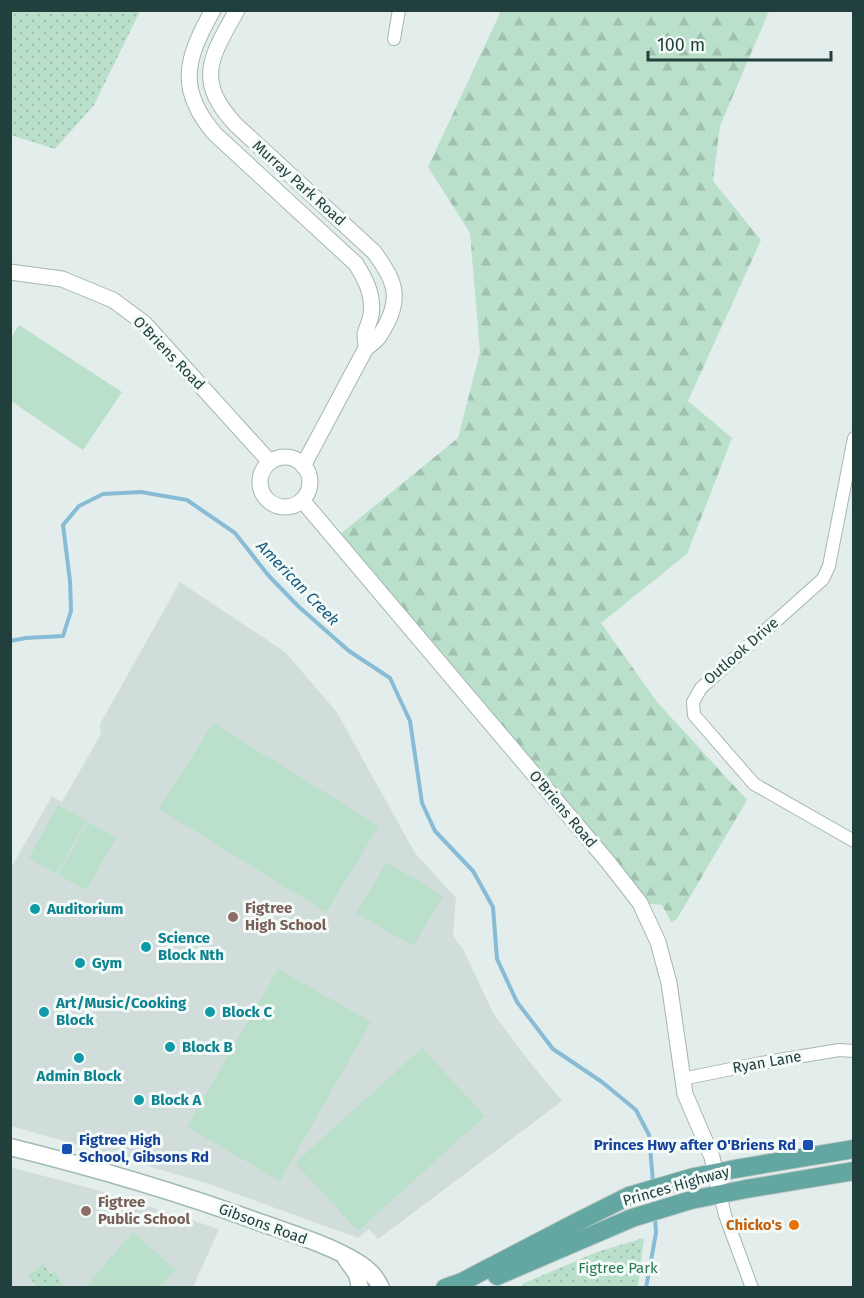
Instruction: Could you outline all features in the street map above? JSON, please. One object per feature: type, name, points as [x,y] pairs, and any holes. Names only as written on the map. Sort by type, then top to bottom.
[{"type":"main road","name":"Gibsons Road","points":[[10,1146],[103,1170],[203,1201],[331,1249],[360,1264],[378,1281],[381,1287]]},
{"type":"main road","name":"Princes Highway","points":[[445,1287],[462,1282],[629,1196],[716,1173],[854,1149]]},
{"type":"main road","name":"Princes Highway","points":[[474,1287],[632,1218],[691,1200],[854,1171]]},
{"type":"main road","points":[[342,1254],[357,1274],[360,1287]]},
{"type":"street","name":"Murray Park Road","points":[[213,10],[200,33],[189,70],[195,104],[215,134],[356,264],[364,276],[371,302],[371,316],[365,335],[366,348]]},
{"type":"street","name":"Murray Park Road","points":[[237,10],[211,61],[210,75],[216,100],[236,125],[374,252],[385,266],[394,289],[395,300],[389,320],[377,341],[366,348],[303,466]]},
{"type":"street","points":[[394,39],[399,10]]},
{"type":"street","points":[[191,60],[211,61]]},
{"type":"street","name":"O'Briens Road","points":[[10,272],[62,279],[112,300],[144,323],[270,462]]},
{"type":"street","name":"Outlook Drive","points":[[854,438],[829,566],[823,579],[701,688],[693,702],[694,715],[754,784],[854,841]]},
{"type":"street","points":[[284,457],[298,461],[303,466],[310,483],[302,500],[292,506],[283,507],[268,500],[263,493],[261,476],[264,468],[270,462],[284,457]]},
{"type":"street","name":"O'Briens Road","points":[[302,500],[608,862],[640,903],[658,942],[665,964],[685,1094],[710,1151],[720,1194]]},
{"type":"street","name":"Ryan Lane","points":[[682,1079],[839,1050],[854,1051]]},
{"type":"street","points":[[720,1194],[725,1215],[752,1287]]},
{"type":"shaded area","name":"Figtree High School","points":[[180,582],[285,652],[336,711],[415,853],[456,898],[453,936],[464,951],[493,1013],[562,1101],[378,1239],[369,1229],[358,1238],[212,1185],[11,1126],[11,868],[52,796],[62,802],[101,734],[100,724]]},
{"type":"shaded area","name":"Figtree Public School","points":[[10,1167],[104,1192],[219,1229],[193,1287],[11,1287]]},
{"type":"green space","points":[[11,10],[140,11],[94,105],[55,149],[11,135]]},
{"type":"green space","points":[[501,11],[769,11],[720,126],[713,181],[761,240],[688,401],[732,438],[687,554],[601,623],[657,702],[747,800],[677,919],[671,922],[662,905],[640,903],[334,539],[458,438],[480,352],[470,233],[428,167]]},
{"type":"green space","points":[[19,325],[122,392],[83,450],[11,401],[11,338]]},
{"type":"green space","points":[[213,723],[379,826],[326,912],[159,809]]},
{"type":"green space","points":[[58,805],[86,821],[56,874],[29,858]]},
{"type":"green space","points":[[88,822],[116,838],[86,890],[58,875]]},
{"type":"green space","points":[[387,862],[443,896],[413,946],[356,913]]},
{"type":"green space","points":[[278,969],[371,1022],[280,1181],[187,1127]]},
{"type":"green space","points":[[422,1048],[485,1116],[358,1231],[295,1163]]},
{"type":"green space","points":[[133,1232],[176,1270],[160,1287],[85,1287]]},
{"type":"green space","name":"Figtree Park","points":[[644,1238],[638,1287],[523,1288],[522,1284],[597,1252]]},
{"type":"green space","points":[[43,1264],[51,1274],[55,1271],[64,1287],[37,1287],[28,1275]]},
{"type":"waterway","name":"American Creek","points":[[10,641],[63,636],[71,611],[63,525],[79,506],[103,494],[141,492],[187,500],[235,533],[268,575],[298,606],[349,651],[390,678],[410,721],[422,803],[435,831],[473,871],[493,907],[497,959],[517,1002],[553,1049],[602,1082],[636,1110],[649,1135],[653,1182]]},
{"type":"waterway","name":"American Creek","points":[[646,1288],[656,1233],[655,1217]]},
{"type":"place","name":"Auditorium","points":[[35,909]]},
{"type":"place","name":"Figtree High School","points":[[233,917]]},
{"type":"place","name":"Science Block Nth","points":[[146,947]]},
{"type":"place","name":"Gym","points":[[80,963]]},
{"type":"place","name":"Art/Music/Cooking Block","points":[[44,1012]]},
{"type":"place","name":"Block C","points":[[210,1012]]},
{"type":"place","name":"Block B","points":[[170,1047]]},
{"type":"place","name":"Admin Block","points":[[79,1058]]},
{"type":"place","name":"Block A","points":[[139,1100]]},
{"type":"place","name":"Princes Hwy after O'Briens Rd","points":[[808,1145]]},
{"type":"place","name":"Figtree High School, Gibsons Rd","points":[[67,1149]]},
{"type":"place","name":"Figtree Public School","points":[[86,1211]]},
{"type":"place","name":"Chicko's","points":[[794,1225]]}]
